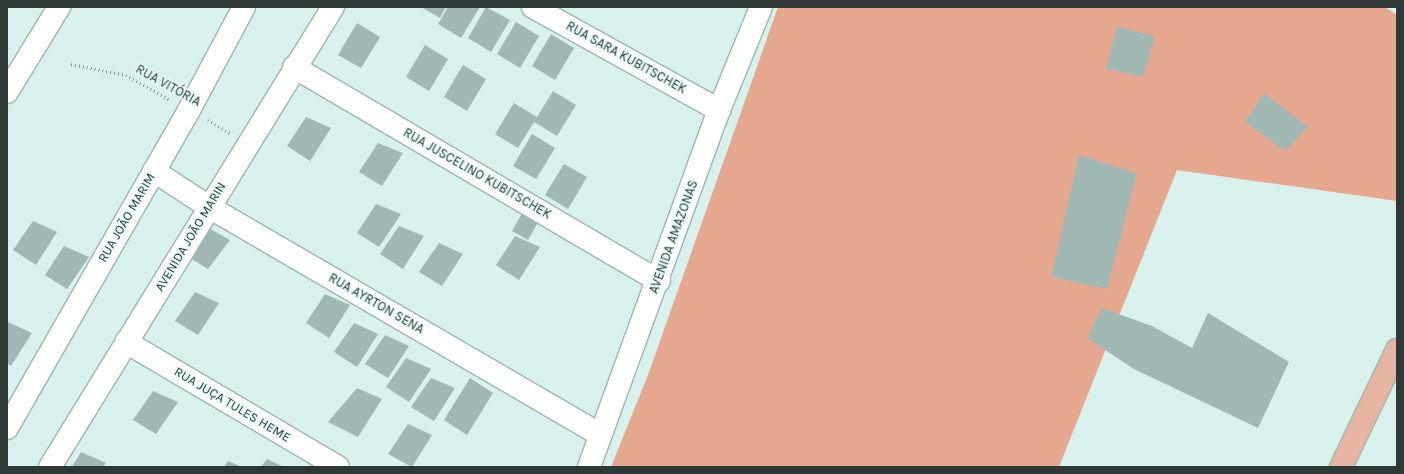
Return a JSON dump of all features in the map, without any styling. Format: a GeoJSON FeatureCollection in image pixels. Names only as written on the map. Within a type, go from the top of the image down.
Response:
{"type":"FeatureCollection","features":[{"type":"Feature","properties":{"kind":"main road"},"geometry":{"type":"LineString","coordinates":[[1341,467],[1397,350]]}},
{"type":"Feature","properties":{"kind":"street"},"geometry":{"type":"LineString","coordinates":[[7,92],[57,7]]}},
{"type":"Feature","properties":{"kind":"street","name":"RUA JOÃO MARIM"},"geometry":{"type":"LineString","coordinates":[[7,428],[189,110],[244,7]]}},
{"type":"Feature","properties":{"kind":"street","name":"AVENIDA JOÃO MARIN"},"geometry":{"type":"LineString","coordinates":[[50,467],[294,67],[333,7]]}},
{"type":"Feature","properties":{"kind":"street","name":"RUA SARA KUBITSCHEK"},"geometry":{"type":"LineString","coordinates":[[533,7],[719,110]]}},
{"type":"Feature","properties":{"kind":"street","name":"AVENIDA AMAZONAS"},"geometry":{"type":"LineString","coordinates":[[589,467],[719,110],[761,7]]}},
{"type":"Feature","properties":{"kind":"street","name":"RUA JUSCELINO KUBITSCHEK"},"geometry":{"type":"LineString","coordinates":[[294,67],[658,281]]}},
{"type":"Feature","properties":{"kind":"street","name":"RUA AYRTON SENA"},"geometry":{"type":"LineString","coordinates":[[154,171],[209,207],[600,435]]}},
{"type":"Feature","properties":{"kind":"street","name":"RUA JUÇA TULES HEME"},"geometry":{"type":"LineString","coordinates":[[126,342],[338,467]]}},
{"type":"Feature","properties":{"kind":"path","name":"RUA VITÓRIA"},"geometry":{"type":"LineString","coordinates":[[71,64],[126,75],[248,142]]}},
{"type":"Feature","properties":{"kind":"shaded area"},"geometry":{"type":"Polygon","coordinates":[[[778,7],[1385,7],[1397,15],[1397,201],[1177,170],[1059,467],[611,467],[648,375],[778,7]]]}},
{"type":"Feature","properties":{"kind":"building"},"geometry":{"type":"Polygon","coordinates":[[[421,7],[446,7],[440,18],[421,7]]]}},
{"type":"Feature","properties":{"kind":"building"},"geometry":{"type":"Polygon","coordinates":[[[448,7],[480,7],[461,38],[438,24],[448,7]]]}},
{"type":"Feature","properties":{"kind":"building"},"geometry":{"type":"Polygon","coordinates":[[[486,7],[510,20],[491,52],[468,38],[486,7]]]}},
{"type":"Feature","properties":{"kind":"building"},"geometry":{"type":"Polygon","coordinates":[[[516,22],[539,36],[520,68],[497,54],[516,22]]]}},
{"type":"Feature","properties":{"kind":"building"},"geometry":{"type":"Polygon","coordinates":[[[357,23],[380,37],[361,68],[338,55],[357,23]]]}},
{"type":"Feature","properties":{"kind":"building"},"geometry":{"type":"Polygon","coordinates":[[[1117,27],[1155,36],[1143,77],[1106,69],[1117,27]]]}},
{"type":"Feature","properties":{"kind":"building"},"geometry":{"type":"Polygon","coordinates":[[[551,34],[574,48],[555,80],[532,66],[551,34]]]}},
{"type":"Feature","properties":{"kind":"building"},"geometry":{"type":"Polygon","coordinates":[[[425,45],[448,59],[429,91],[406,77],[425,45]]]}},
{"type":"Feature","properties":{"kind":"building"},"geometry":{"type":"Polygon","coordinates":[[[463,65],[486,79],[467,111],[444,97],[463,65]]]}},
{"type":"Feature","properties":{"kind":"building"},"geometry":{"type":"Polygon","coordinates":[[[553,91],[576,105],[557,136],[534,122],[553,91]]]}},
{"type":"Feature","properties":{"kind":"building"},"geometry":{"type":"Polygon","coordinates":[[[1264,93],[1308,127],[1285,151],[1245,122],[1264,93]]]}},
{"type":"Feature","properties":{"kind":"building"},"geometry":{"type":"Polygon","coordinates":[[[514,103],[537,117],[518,148],[495,134],[514,103]]]}},
{"type":"Feature","properties":{"kind":"building"},"geometry":{"type":"Polygon","coordinates":[[[306,117],[331,128],[310,161],[287,146],[306,117]]]}},
{"type":"Feature","properties":{"kind":"building"},"geometry":{"type":"Polygon","coordinates":[[[532,134],[555,148],[536,179],[513,166],[532,134]]]}},
{"type":"Feature","properties":{"kind":"building"},"geometry":{"type":"Polygon","coordinates":[[[378,143],[403,153],[382,186],[359,172],[378,143]]]}},
{"type":"Feature","properties":{"kind":"building"},"geometry":{"type":"Polygon","coordinates":[[[1079,155],[1137,173],[1107,289],[1051,277],[1079,155]]]}},
{"type":"Feature","properties":{"kind":"building"},"geometry":{"type":"Polygon","coordinates":[[[564,164],[587,177],[568,209],[545,195],[564,164]]]}},
{"type":"Feature","properties":{"kind":"building"},"geometry":{"type":"Polygon","coordinates":[[[376,204],[401,214],[379,247],[357,233],[376,204]]]}},
{"type":"Feature","properties":{"kind":"building"},"geometry":{"type":"Polygon","coordinates":[[[524,210],[540,219],[528,240],[512,231],[524,210]]]}},
{"type":"Feature","properties":{"kind":"building"},"geometry":{"type":"Polygon","coordinates":[[[33,221],[57,232],[36,265],[13,250],[33,221]]]}},
{"type":"Feature","properties":{"kind":"building"},"geometry":{"type":"Polygon","coordinates":[[[205,226],[230,240],[208,269],[185,255],[205,226]]]}},
{"type":"Feature","properties":{"kind":"building"},"geometry":{"type":"Polygon","coordinates":[[[399,226],[424,236],[403,269],[380,254],[399,226]]]}},
{"type":"Feature","properties":{"kind":"building"},"geometry":{"type":"Polygon","coordinates":[[[515,236],[540,247],[519,280],[496,265],[515,236]]]}},
{"type":"Feature","properties":{"kind":"building"},"geometry":{"type":"Polygon","coordinates":[[[439,243],[463,254],[442,286],[419,272],[439,243]]]}},
{"type":"Feature","properties":{"kind":"building"},"geometry":{"type":"Polygon","coordinates":[[[64,246],[89,257],[67,289],[45,275],[64,246]]]}},
{"type":"Feature","properties":{"kind":"building"},"geometry":{"type":"Polygon","coordinates":[[[195,292],[219,303],[198,335],[175,321],[195,292]]]}},
{"type":"Feature","properties":{"kind":"building"},"geometry":{"type":"Polygon","coordinates":[[[325,294],[350,305],[329,338],[306,323],[325,294]]]}},
{"type":"Feature","properties":{"kind":"building"},"geometry":{"type":"Polygon","coordinates":[[[1102,308],[1152,326],[1192,348],[1208,313],[1289,362],[1258,428],[1134,369],[1087,338],[1102,308]]]}},
{"type":"Feature","properties":{"kind":"building"},"geometry":{"type":"Polygon","coordinates":[[[8,322],[32,333],[11,366],[7,363],[8,322]]]}},
{"type":"Feature","properties":{"kind":"building"},"geometry":{"type":"Polygon","coordinates":[[[354,323],[378,334],[357,367],[334,352],[354,323]]]}},
{"type":"Feature","properties":{"kind":"building"},"geometry":{"type":"Polygon","coordinates":[[[385,335],[409,346],[388,378],[365,364],[385,335]]]}},
{"type":"Feature","properties":{"kind":"building"},"geometry":{"type":"Polygon","coordinates":[[[406,358],[431,369],[409,402],[386,387],[406,358]]]}},
{"type":"Feature","properties":{"kind":"building"},"geometry":{"type":"Polygon","coordinates":[[[431,378],[455,388],[434,421],[411,407],[431,378]]]}},
{"type":"Feature","properties":{"kind":"building"},"geometry":{"type":"Polygon","coordinates":[[[470,378],[493,393],[467,435],[444,420],[470,378]]]}},
{"type":"Feature","properties":{"kind":"building"},"geometry":{"type":"Polygon","coordinates":[[[357,388],[382,399],[358,437],[328,422],[357,388]]]}},
{"type":"Feature","properties":{"kind":"building"},"geometry":{"type":"Polygon","coordinates":[[[153,391],[178,402],[156,434],[133,420],[153,391]]]}},
{"type":"Feature","properties":{"kind":"building"},"geometry":{"type":"Polygon","coordinates":[[[408,424],[432,435],[412,467],[388,454],[408,424]]]}},
{"type":"Feature","properties":{"kind":"building"},"geometry":{"type":"Polygon","coordinates":[[[81,452],[106,463],[103,467],[72,467],[81,452]]]}},
{"type":"Feature","properties":{"kind":"building"},"geometry":{"type":"Polygon","coordinates":[[[267,459],[284,467],[261,467],[267,459]]]}},
{"type":"Feature","properties":{"kind":"building"},"geometry":{"type":"Polygon","coordinates":[[[228,461],[242,467],[224,467],[228,461]]]}}]}
